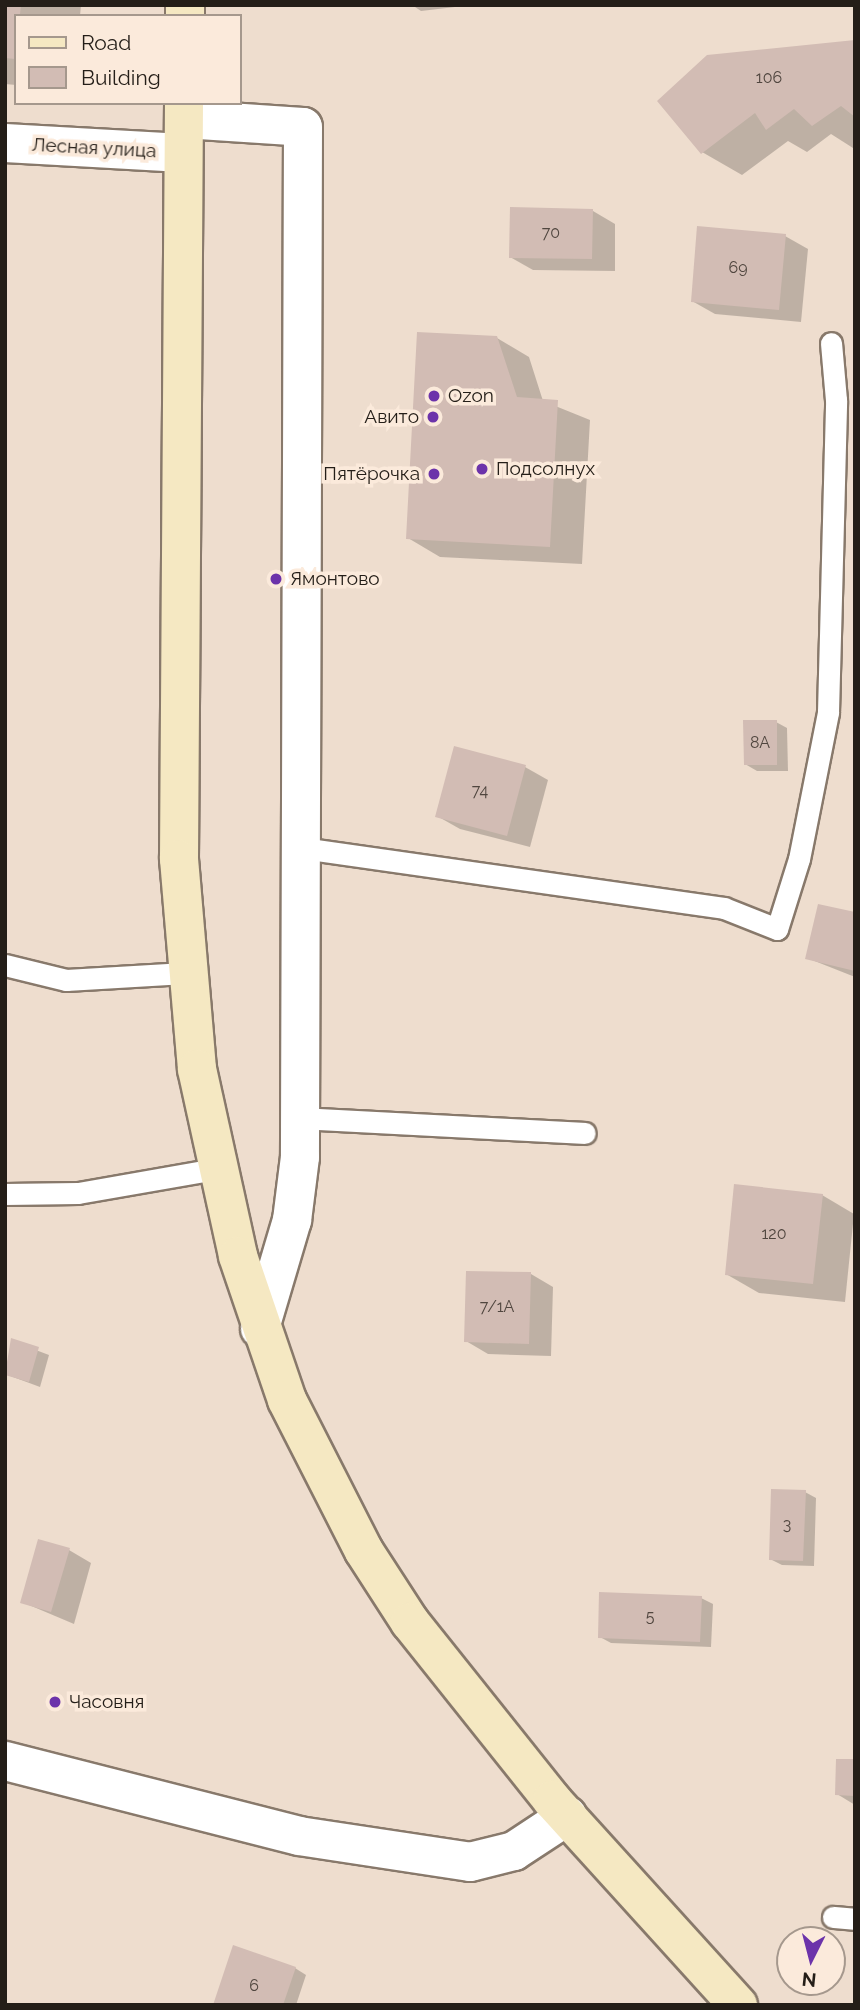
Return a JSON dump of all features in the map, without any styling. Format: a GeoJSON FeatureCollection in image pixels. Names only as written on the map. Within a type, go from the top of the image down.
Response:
{"type":"FeatureCollection","features":[{"type":"Feature","properties":{"kind":"main road"},"geometry":{"type":"LineString","coordinates":[[184,125],[179,859],[186,973],[216,1169],[260,1328],[287,1400],[364,1551],[463,1694],[567,1815],[738,2005]]}},
{"type":"Feature","properties":{"kind":"street","name":"Лесная улица"},"geometry":{"type":"LineString","coordinates":[[5,143],[184,125],[303,127],[303,848]]}},
{"type":"Feature","properties":{"kind":"street"},"geometry":{"type":"LineString","coordinates":[[260,1328],[292,1220],[300,1118],[303,848]]}},
{"type":"Feature","properties":{"kind":"street"},"geometry":{"type":"LineString","coordinates":[[5,1761],[299,1836],[470,1862],[514,1851],[567,1815]]}},
{"type":"Feature","properties":{"kind":"lane"},"geometry":{"type":"LineString","coordinates":[[303,848],[724,908],[777,929],[799,859],[828,712],[836,400],[831,343]]}},
{"type":"Feature","properties":{"kind":"lane"},"geometry":{"type":"LineString","coordinates":[[5,965],[66,981],[186,973]]}},
{"type":"Feature","properties":{"kind":"lane"},"geometry":{"type":"LineString","coordinates":[[300,1118],[585,1133]]}},
{"type":"Feature","properties":{"kind":"lane"},"geometry":{"type":"LineString","coordinates":[[5,1194],[78,1193],[216,1169]]}},
{"type":"Feature","properties":{"kind":"lane"},"geometry":{"type":"LineString","coordinates":[[833,1916],[855,1919]]}},
{"type":"Feature","properties":{"kind":"building"},"geometry":{"type":"Polygon","coordinates":[[[5,5],[21,5],[20,14],[14,14],[14,59],[5,58],[5,5]]]}},
{"type":"Feature","properties":{"kind":"building"},"geometry":{"type":"Polygon","coordinates":[[[855,40],[855,117],[841,106],[812,126],[794,109],[766,130],[755,113],[701,154],[657,101],[707,55],[855,40]]]}},
{"type":"Feature","properties":{"kind":"building"},"geometry":{"type":"Polygon","coordinates":[[[510,207],[593,209],[592,259],[509,258],[510,207]]]}},
{"type":"Feature","properties":{"kind":"building"},"geometry":{"type":"Polygon","coordinates":[[[697,226],[786,234],[779,310],[691,302],[697,226]]]}},
{"type":"Feature","properties":{"kind":"building","name":"Подсолнух"},"geometry":{"type":"Polygon","coordinates":[[[417,332],[497,336],[517,397],[558,400],[550,547],[406,539],[417,332]]]}},
{"type":"Feature","properties":{"kind":"building"},"geometry":{"type":"Polygon","coordinates":[[[743,720],[777,720],[777,765],[744,765],[743,720]]]}},
{"type":"Feature","properties":{"kind":"building"},"geometry":{"type":"Polygon","coordinates":[[[454,746],[526,765],[507,836],[435,817],[454,746]]]}},
{"type":"Feature","properties":{"kind":"building"},"geometry":{"type":"Polygon","coordinates":[[[818,904],[855,912],[855,971],[805,959],[818,904]]]}},
{"type":"Feature","properties":{"kind":"building"},"geometry":{"type":"Polygon","coordinates":[[[734,1184],[823,1194],[813,1284],[725,1275],[734,1184]]]}},
{"type":"Feature","properties":{"kind":"building"},"geometry":{"type":"Polygon","coordinates":[[[466,1271],[531,1272],[529,1344],[464,1342],[466,1271]]]}},
{"type":"Feature","properties":{"kind":"building"},"geometry":{"type":"Polygon","coordinates":[[[11,1338],[39,1347],[29,1382],[5,1375],[11,1338]]]}},
{"type":"Feature","properties":{"kind":"building"},"geometry":{"type":"Polygon","coordinates":[[[771,1489],[806,1490],[803,1561],[769,1560],[771,1489]]]}},
{"type":"Feature","properties":{"kind":"building"},"geometry":{"type":"Polygon","coordinates":[[[38,1539],[70,1548],[51,1612],[20,1603],[38,1539]]]}},
{"type":"Feature","properties":{"kind":"building"},"geometry":{"type":"Polygon","coordinates":[[[599,1592],[702,1596],[700,1642],[598,1638],[599,1592]]]}},
{"type":"Feature","properties":{"kind":"building"},"geometry":{"type":"Polygon","coordinates":[[[836,1759],[855,1759],[855,1796],[835,1795],[836,1759]]]}},
{"type":"Feature","properties":{"kind":"building"},"geometry":{"type":"Polygon","coordinates":[[[233,1945],[296,1967],[283,2005],[213,2005],[233,1945]]]}},
{"type":"Feature","properties":{"kind":"place","name":"Ozon"},"geometry":{"type":"Point","coordinates":[434,396]}},
{"type":"Feature","properties":{"kind":"place","name":"Авито"},"geometry":{"type":"Point","coordinates":[433,417]}},
{"type":"Feature","properties":{"kind":"place","name":"Подсолнух"},"geometry":{"type":"Point","coordinates":[482,469]}},
{"type":"Feature","properties":{"kind":"place","name":"Пятёрочка"},"geometry":{"type":"Point","coordinates":[434,474]}},
{"type":"Feature","properties":{"kind":"place","name":"Ямонтово"},"geometry":{"type":"Point","coordinates":[276,579]}},
{"type":"Feature","properties":{"kind":"place","name":"Часовня"},"geometry":{"type":"Point","coordinates":[55,1702]}}]}
